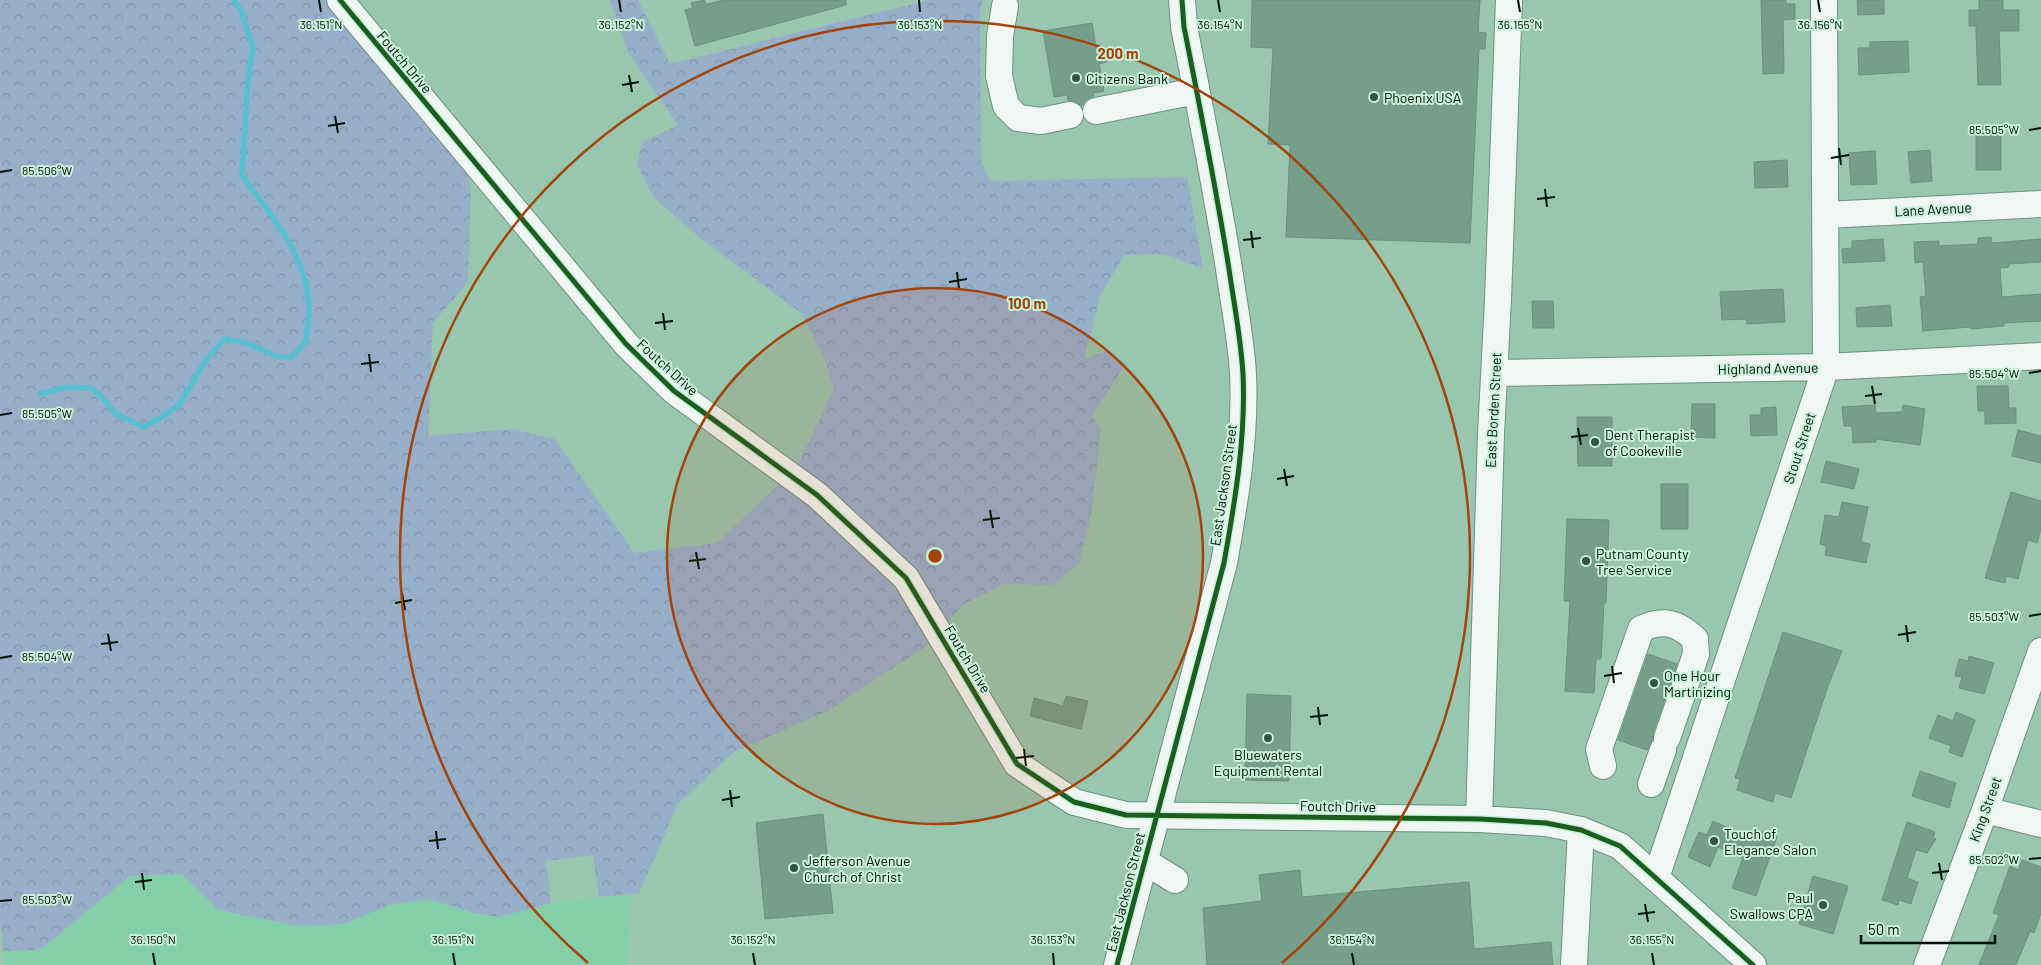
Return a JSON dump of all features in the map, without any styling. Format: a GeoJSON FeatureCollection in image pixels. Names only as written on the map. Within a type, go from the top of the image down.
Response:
{"type":"FeatureCollection","features":[{"type":"Feature","properties":{"kind":"street","name":"Foutch Drive"},"geometry":{"type":"LineString","coordinates":[[340,0],[626,344],[674,391],[817,495],[906,578],[1017,764],[1074,802],[1126,815],[1479,819],[1546,823],[1582,830],[1620,846],[1753,965]]}},
{"type":"Feature","properties":{"kind":"street","name":"East Jackson Street"},"geometry":{"type":"LineString","coordinates":[[1117,965],[1224,563],[1234,508],[1243,421],[1243,373],[1238,326],[1221,219],[1184,26],[1182,0]]}},
{"type":"Feature","properties":{"kind":"street","name":"East Borden Street"},"geometry":{"type":"LineString","coordinates":[[1479,819],[1490,444],[1495,373],[1509,0]]}},
{"type":"Feature","properties":{"kind":"street","name":"Stout Street"},"geometry":{"type":"LineString","coordinates":[[1656,878],[1826,367],[1824,0]]}},
{"type":"Feature","properties":{"kind":"street"},"geometry":{"type":"LineString","coordinates":[[1005,6],[1000,36],[999,76],[1006,106],[1018,118],[1041,120],[1070,115]]}},
{"type":"Feature","properties":{"kind":"street"},"geometry":{"type":"LineString","coordinates":[[1096,111],[1196,91]]}},
{"type":"Feature","properties":{"kind":"street","name":"Lane Avenue"},"geometry":{"type":"LineString","coordinates":[[1826,215],[2041,204]]}},
{"type":"Feature","properties":{"kind":"street","name":"Highland Avenue"},"geometry":{"type":"LineString","coordinates":[[1495,373],[1826,367],[2041,356]]}},
{"type":"Feature","properties":{"kind":"street"},"geometry":{"type":"LineString","coordinates":[[1603,766],[1598,749],[1641,629],[1655,622],[1667,623],[1686,630],[1695,639],[1696,654],[1651,784]]}},
{"type":"Feature","properties":{"kind":"street","name":"King Street"},"geometry":{"type":"LineString","coordinates":[[1927,965],[1985,810],[2041,651]]}},
{"type":"Feature","properties":{"kind":"street"},"geometry":{"type":"LineString","coordinates":[[1985,810],[2041,824]]}},
{"type":"Feature","properties":{"kind":"street"},"geometry":{"type":"LineString","coordinates":[[1574,965],[1582,830]]}},
{"type":"Feature","properties":{"kind":"street"},"geometry":{"type":"LineString","coordinates":[[1144,861],[1175,880]]}},
{"type":"Feature","properties":{"kind":"shaded area"},"geometry":{"type":"Polygon","coordinates":[[[181,874],[216,909],[344,924],[392,904],[429,899],[474,913],[500,917],[551,903],[631,895],[627,965],[5,965],[3,951],[40,950],[130,876],[181,874]]]}},
{"type":"Feature","properties":{"kind":"green space"},"geometry":{"type":"Polygon","coordinates":[[[0,0],[328,0],[466,167],[471,188],[468,282],[433,323],[428,436],[512,429],[555,439],[634,553],[717,543],[797,467],[834,389],[824,357],[802,314],[699,237],[654,198],[637,165],[642,142],[678,125],[628,52],[610,0],[638,0],[670,64],[929,0],[983,0],[980,13],[981,160],[990,181],[1187,177],[1203,268],[1162,254],[1124,255],[1101,294],[1084,359],[1110,350],[1123,368],[1092,416],[1101,429],[1092,509],[1079,564],[1052,585],[1004,584],[964,604],[928,645],[830,710],[734,752],[678,804],[639,893],[599,897],[593,855],[546,861],[551,903],[500,917],[474,913],[429,899],[392,904],[344,924],[297,926],[216,909],[181,874],[130,876],[40,950],[3,951],[0,916],[0,0]]]}},
{"type":"Feature","properties":{"kind":"building"},"geometry":{"type":"Polygon","coordinates":[[[704,0],[707,4],[724,0],[846,0],[846,5],[695,46],[685,10],[693,8],[691,3],[704,0]]]}},
{"type":"Feature","properties":{"kind":"building","name":"Phoenix USA"},"geometry":{"type":"Polygon","coordinates":[[[1252,0],[1480,0],[1478,32],[1486,33],[1485,49],[1479,49],[1470,243],[1286,237],[1290,145],[1268,144],[1273,48],[1251,47],[1252,0]]]}},
{"type":"Feature","properties":{"kind":"building"},"geometry":{"type":"Polygon","coordinates":[[[1761,0],[1786,0],[1786,4],[1795,4],[1795,19],[1783,20],[1784,73],[1763,74],[1761,0]]]}},
{"type":"Feature","properties":{"kind":"building"},"geometry":{"type":"Polygon","coordinates":[[[1857,0],[1884,0],[1884,14],[1858,15],[1857,0]]]}},
{"type":"Feature","properties":{"kind":"building"},"geometry":{"type":"Polygon","coordinates":[[[1979,0],[2003,0],[2003,10],[2019,10],[2019,31],[1999,31],[2001,85],[1978,85],[1976,26],[1969,26],[1969,10],[1979,10],[1979,0]]]}},
{"type":"Feature","properties":{"kind":"building","name":"Citizens Bank"},"geometry":{"type":"Polygon","coordinates":[[[1092,23],[1096,48],[1104,47],[1107,62],[1099,64],[1104,91],[1093,93],[1094,96],[1086,99],[1082,106],[1075,101],[1068,100],[1067,95],[1054,97],[1043,31],[1092,23]]]}},
{"type":"Feature","properties":{"kind":"building"},"geometry":{"type":"Polygon","coordinates":[[[1908,41],[1909,72],[1859,75],[1858,48],[1870,48],[1870,42],[1908,41]]]}},
{"type":"Feature","properties":{"kind":"building"},"geometry":{"type":"Polygon","coordinates":[[[2001,126],[2001,170],[1976,170],[1976,127],[2001,126]]]}},
{"type":"Feature","properties":{"kind":"building"},"geometry":{"type":"Polygon","coordinates":[[[1930,150],[1932,181],[1911,183],[1908,152],[1930,150]]]}},
{"type":"Feature","properties":{"kind":"building"},"geometry":{"type":"Polygon","coordinates":[[[1875,151],[1877,184],[1851,185],[1849,153],[1875,151]]]}},
{"type":"Feature","properties":{"kind":"building"},"geometry":{"type":"Polygon","coordinates":[[[1787,160],[1788,187],[1755,188],[1754,162],[1787,160]]]}},
{"type":"Feature","properties":{"kind":"building"},"geometry":{"type":"Polygon","coordinates":[[[1991,237],[1992,243],[2041,239],[2041,262],[2009,264],[2009,267],[2000,268],[2002,297],[2041,294],[2041,321],[2004,323],[2004,326],[1971,329],[1970,327],[1923,331],[1920,297],[1926,296],[1923,262],[1915,263],[1914,242],[1939,241],[1939,246],[1978,244],[1978,238],[1991,237]]]}},
{"type":"Feature","properties":{"kind":"building"},"geometry":{"type":"Polygon","coordinates":[[[1883,239],[1885,261],[1843,263],[1842,249],[1852,248],[1852,241],[1883,239]]]}},
{"type":"Feature","properties":{"kind":"building"},"geometry":{"type":"Polygon","coordinates":[[[1783,289],[1785,322],[1747,324],[1746,319],[1722,320],[1720,292],[1783,289]]]}},
{"type":"Feature","properties":{"kind":"building"},"geometry":{"type":"Polygon","coordinates":[[[1532,301],[1553,301],[1554,328],[1533,328],[1532,301]]]}},
{"type":"Feature","properties":{"kind":"building"},"geometry":{"type":"Polygon","coordinates":[[[1890,305],[1892,326],[1857,327],[1856,308],[1890,305]]]}},
{"type":"Feature","properties":{"kind":"building"},"geometry":{"type":"Polygon","coordinates":[[[1977,386],[2008,386],[2009,408],[2016,408],[2016,423],[1985,424],[1985,411],[1978,411],[1977,386]]]}},
{"type":"Feature","properties":{"kind":"building"},"geometry":{"type":"Polygon","coordinates":[[[1692,404],[1715,404],[1715,438],[1691,437],[1692,404]]]}},
{"type":"Feature","properties":{"kind":"building"},"geometry":{"type":"Polygon","coordinates":[[[1875,405],[1876,413],[1902,412],[1903,405],[1925,409],[1920,445],[1876,439],[1876,442],[1853,443],[1852,426],[1844,426],[1842,407],[1875,405]]]}},
{"type":"Feature","properties":{"kind":"building"},"geometry":{"type":"Polygon","coordinates":[[[1776,407],[1777,435],[1751,436],[1750,415],[1761,415],[1761,408],[1776,407]]]}},
{"type":"Feature","properties":{"kind":"building","name":"Dent Therapist of Cookeville"},"geometry":{"type":"Polygon","coordinates":[[[1577,417],[1612,417],[1612,466],[1578,466],[1577,417]]]}},
{"type":"Feature","properties":{"kind":"building"},"geometry":{"type":"Polygon","coordinates":[[[2018,430],[2041,436],[2041,463],[2012,456],[2018,430]]]}},
{"type":"Feature","properties":{"kind":"building"},"geometry":{"type":"Polygon","coordinates":[[[1826,461],[1859,469],[1854,489],[1821,482],[1826,461]]]}},
{"type":"Feature","properties":{"kind":"building"},"geometry":{"type":"Polygon","coordinates":[[[1661,484],[1688,484],[1688,529],[1661,529],[1661,484]]]}},
{"type":"Feature","properties":{"kind":"building"},"geometry":{"type":"Polygon","coordinates":[[[2011,492],[2041,501],[2041,529],[2037,543],[2028,540],[2018,579],[2006,576],[2005,583],[1985,578],[2011,492]]]}},
{"type":"Feature","properties":{"kind":"building"},"geometry":{"type":"Polygon","coordinates":[[[1842,502],[1868,507],[1861,542],[1870,544],[1866,563],[1825,555],[1827,546],[1820,544],[1825,515],[1839,517],[1842,502]]]}},
{"type":"Feature","properties":{"kind":"building"},"geometry":{"type":"Polygon","coordinates":[[[1567,519],[1609,520],[1606,603],[1604,603],[1601,659],[1596,659],[1594,693],[1565,691],[1570,601],[1564,601],[1567,519]]]}},
{"type":"Feature","properties":{"kind":"building"},"geometry":{"type":"Polygon","coordinates":[[[1783,632],[1842,651],[1828,686],[1791,798],[1775,793],[1773,802],[1737,790],[1740,779],[1735,778],[1783,632]]]}},
{"type":"Feature","properties":{"kind":"building","name":"One Hour Martinizing"},"geometry":{"type":"Polygon","coordinates":[[[1648,654],[1677,664],[1647,750],[1618,740],[1648,654]]]}},
{"type":"Feature","properties":{"kind":"building"},"geometry":{"type":"Polygon","coordinates":[[[1969,656],[1994,663],[1984,694],[1959,688],[1962,677],[1955,676],[1959,659],[1968,661],[1969,656]]]}},
{"type":"Feature","properties":{"kind":"building","name":"Bluewaters Equipment Rental"},"geometry":{"type":"Polygon","coordinates":[[[1247,694],[1291,696],[1289,781],[1245,780],[1247,694]]]}},
{"type":"Feature","properties":{"kind":"building"},"geometry":{"type":"Polygon","coordinates":[[[1066,696],[1088,701],[1081,729],[1030,716],[1034,698],[1063,706],[1066,696]]]}},
{"type":"Feature","properties":{"kind":"building"},"geometry":{"type":"Polygon","coordinates":[[[1956,712],[1975,720],[1962,757],[1949,752],[1951,746],[1929,738],[1938,715],[1953,721],[1956,712]]]}},
{"type":"Feature","properties":{"kind":"building"},"geometry":{"type":"Polygon","coordinates":[[[1920,771],[1956,783],[1949,808],[1912,796],[1920,771]]]}},
{"type":"Feature","properties":{"kind":"building","name":"Jefferson Avenue Church of Christ"},"geometry":{"type":"Polygon","coordinates":[[[823,814],[833,913],[765,919],[756,823],[823,814]]]}},
{"type":"Feature","properties":{"kind":"building"},"geometry":{"type":"Polygon","coordinates":[[[1713,821],[1751,838],[1754,829],[1777,837],[1756,896],[1732,888],[1743,858],[1718,847],[1710,867],[1688,857],[1699,832],[1707,835],[1713,821]]]}},
{"type":"Feature","properties":{"kind":"building"},"geometry":{"type":"Polygon","coordinates":[[[1907,822],[1935,832],[1933,838],[1936,839],[1927,853],[1916,850],[1907,878],[1918,882],[1911,904],[1899,900],[1898,905],[1882,900],[1907,822]]]}},
{"type":"Feature","properties":{"kind":"building"},"geometry":{"type":"Polygon","coordinates":[[[2022,860],[2041,867],[2041,913],[2034,933],[2030,931],[2016,965],[1979,965],[1999,915],[1993,913],[2010,866],[2018,870],[2022,860]]]}},
{"type":"Feature","properties":{"kind":"building"},"geometry":{"type":"Polygon","coordinates":[[[1300,870],[1302,897],[1469,882],[1474,949],[1551,942],[1553,965],[1207,965],[1203,908],[1262,901],[1259,875],[1300,870]]]}},
{"type":"Feature","properties":{"kind":"building","name":"Paul Swallows CPA"},"geometry":{"type":"Polygon","coordinates":[[[1813,876],[1848,886],[1833,934],[1799,924],[1813,876]]]}},
{"type":"Feature","properties":{"kind":"waterway"},"geometry":{"type":"LineString","coordinates":[[40,394],[67,387],[91,388],[101,396],[116,414],[144,427],[179,405],[205,361],[225,339],[247,343],[279,357],[292,357],[305,343],[309,302],[306,282],[299,263],[279,226],[242,176],[248,80],[253,48],[241,10],[234,0]]}},
{"type":"Feature","properties":{"kind":"cycle path"},"geometry":{"type":"LineString","coordinates":[[340,0],[626,344],[674,391],[817,495],[906,578],[1017,764],[1074,802],[1126,815],[1479,819],[1546,823],[1581,830],[1620,846],[1753,965]]}},
{"type":"Feature","properties":{"kind":"cycle path"},"geometry":{"type":"LineString","coordinates":[[1117,965],[1224,563],[1236,493],[1243,421],[1241,348],[1224,239],[1184,27],[1182,0]]}},
{"type":"Feature","properties":{"kind":"place","name":"Citizens Bank"},"geometry":{"type":"Point","coordinates":[1076,78]}},
{"type":"Feature","properties":{"kind":"place","name":"Phoenix USA"},"geometry":{"type":"Point","coordinates":[1374,97]}},
{"type":"Feature","properties":{"kind":"place","name":"Dent Therapist of Cookeville"},"geometry":{"type":"Point","coordinates":[1595,442]}},
{"type":"Feature","properties":{"kind":"place","name":"Putnam County Tree Service"},"geometry":{"type":"Point","coordinates":[1586,561]}},
{"type":"Feature","properties":{"kind":"place","name":"One Hour Martinizing"},"geometry":{"type":"Point","coordinates":[1654,683]}},
{"type":"Feature","properties":{"kind":"place","name":"Bluewaters Equipment Rental"},"geometry":{"type":"Point","coordinates":[1268,738]}},
{"type":"Feature","properties":{"kind":"place","name":"Touch of Elegance Salon"},"geometry":{"type":"Point","coordinates":[1714,841]}},
{"type":"Feature","properties":{"kind":"place","name":"Jefferson Avenue Church of Christ"},"geometry":{"type":"Point","coordinates":[794,868]}},
{"type":"Feature","properties":{"kind":"place","name":"Paul Swallows CPA"},"geometry":{"type":"Point","coordinates":[1823,905]}}]}
